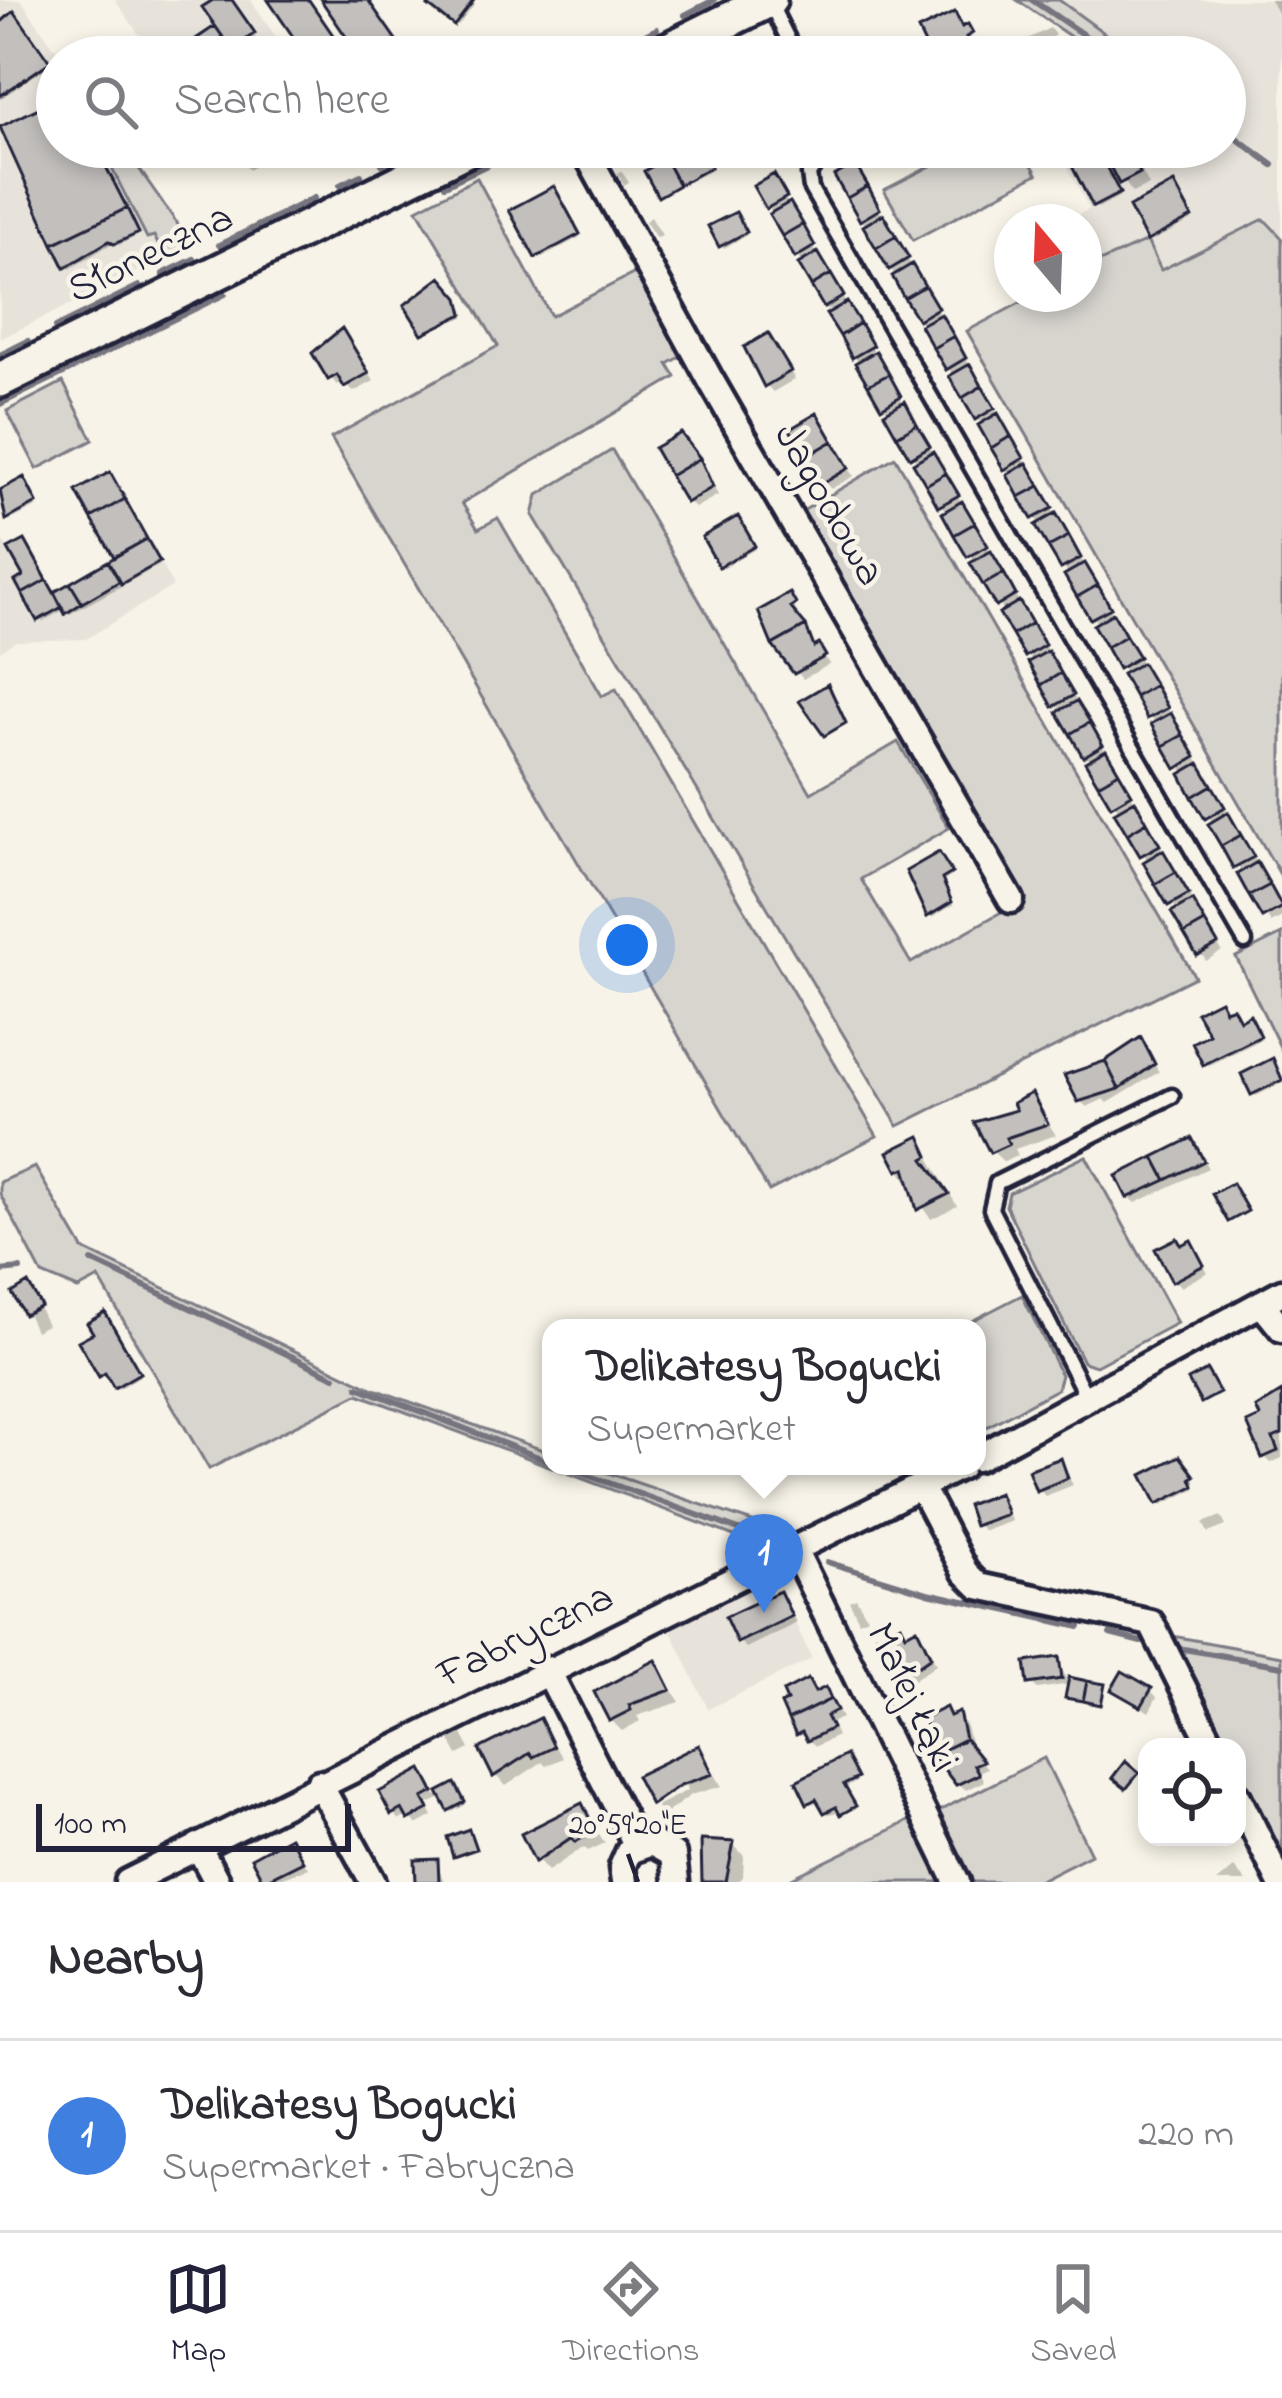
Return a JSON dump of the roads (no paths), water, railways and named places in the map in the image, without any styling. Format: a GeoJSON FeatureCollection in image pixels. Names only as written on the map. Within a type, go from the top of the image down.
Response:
{"type":"FeatureCollection","features":[{"type":"Feature","properties":{"kind":"main road"},"geometry":{"type":"LineString","coordinates":[[696,36],[768,0]]}},
{"type":"Feature","properties":{"kind":"main road","name":"Słoneczna"},"geometry":{"type":"LineString","coordinates":[[0,380],[429,168]]}},
{"type":"Feature","properties":{"kind":"street","name":"Jagodowa"},"geometry":{"type":"LineString","coordinates":[[595,168],[710,379],[1010,900]]}},
{"type":"Feature","properties":{"kind":"street"},"geometry":{"type":"LineString","coordinates":[[986,1453],[1272,1297],[1282,1329]]}},
{"type":"Feature","properties":{"kind":"street","name":"Fabryczna"},"geometry":{"type":"LineString","coordinates":[[128,1882],[944,1475]]}},
{"type":"Feature","properties":{"kind":"street"},"geometry":{"type":"LineString","coordinates":[[921,1487],[965,1572],[979,1586],[1151,1623],[1209,1738]]}},
{"type":"Feature","properties":{"kind":"street","name":"Małej Łąki"},"geometry":{"type":"LineString","coordinates":[[794,1549],[957,1882]]}},
{"type":"Feature","properties":{"kind":"street"},"geometry":{"type":"LineString","coordinates":[[547,1669],[637,1846]]}},
{"type":"Feature","properties":{"kind":"street"},"geometry":{"type":"LineString","coordinates":[[319,1783],[373,1882]]}},
{"type":"Feature","properties":{"kind":"street"},"geometry":{"type":"LineString","coordinates":[[1246,1813],[1280,1882]]}},
{"type":"Feature","properties":{"kind":"street"},"geometry":{"type":"LineString","coordinates":[[624,1882],[624,1858],[637,1846],[652,1843],[667,1849],[676,1862],[676,1882]]}},
{"type":"Feature","properties":{"kind":"street"},"geometry":{"type":"LineString","coordinates":[[198,1846],[217,1882]]}},
{"type":"Feature","properties":{"kind":"lane"},"geometry":{"type":"LineString","coordinates":[[768,0],[786,36]]}},
{"type":"Feature","properties":{"kind":"lane"},"geometry":{"type":"LineString","coordinates":[[814,168],[809,175],[811,189],[1245,942]]}},
{"type":"Feature","properties":{"kind":"lane"},"geometry":{"type":"LineString","coordinates":[[1087,1399],[991,1209],[991,1197],[997,1184],[1172,1096]]}},
{"type":"Feature","properties":{"kind":"waterway"},"geometry":{"type":"LineString","coordinates":[[685,15],[714,0]]}},
{"type":"Feature","properties":{"kind":"waterway"},"geometry":{"type":"LineString","coordinates":[[1032,0],[1085,36]]}},
{"type":"Feature","properties":{"kind":"waterway"},"geometry":{"type":"LineString","coordinates":[[643,36],[657,29]]}},
{"type":"Feature","properties":{"kind":"waterway"},"geometry":{"type":"LineString","coordinates":[[1246,145],[1273,165]]}},
{"type":"Feature","properties":{"kind":"waterway"},"geometry":{"type":"LineString","coordinates":[[445,185],[481,168]]}},
{"type":"Feature","properties":{"kind":"waterway"},"geometry":{"type":"LineString","coordinates":[[340,185],[361,175]]}},
{"type":"Feature","properties":{"kind":"waterway"},"geometry":{"type":"LineString","coordinates":[[219,245],[314,198]]}},
{"type":"Feature","properties":{"kind":"waterway"},"geometry":{"type":"LineString","coordinates":[[163,274],[194,259]]}},
{"type":"Feature","properties":{"kind":"waterway"},"geometry":{"type":"LineString","coordinates":[[55,328],[139,286]]}},
{"type":"Feature","properties":{"kind":"waterway"},"geometry":{"type":"LineString","coordinates":[[0,404],[225,294]]}},
{"type":"Feature","properties":{"kind":"waterway"},"geometry":{"type":"LineString","coordinates":[[0,355],[28,341]]}},
{"type":"Feature","properties":{"kind":"waterway"},"geometry":{"type":"LineString","coordinates":[[92,1261],[335,1377]]}},
{"type":"Feature","properties":{"kind":"waterway"},"geometry":{"type":"LineString","coordinates":[[0,1271],[20,1269]]}},
{"type":"Feature","properties":{"kind":"waterway"},"geometry":{"type":"LineString","coordinates":[[358,1387],[542,1459]]}},
{"type":"Feature","properties":{"kind":"waterway"},"geometry":{"type":"LineString","coordinates":[[587,1475],[750,1534]]}},
{"type":"Feature","properties":{"kind":"waterway"},"geometry":{"type":"LineString","coordinates":[[827,1562],[928,1593],[1080,1627]]}},
{"type":"Feature","properties":{"kind":"waterway"},"geometry":{"type":"LineString","coordinates":[[1110,1634],[1141,1642]]}},
{"type":"Feature","properties":{"kind":"waterway"},"geometry":{"type":"LineString","coordinates":[[1178,1648],[1282,1666]]}},
{"type":"Feature","properties":{"kind":"place","name":"Delikatesy Bogucki"},"geometry":{"type":"Point","coordinates":[764,1613]}}]}
